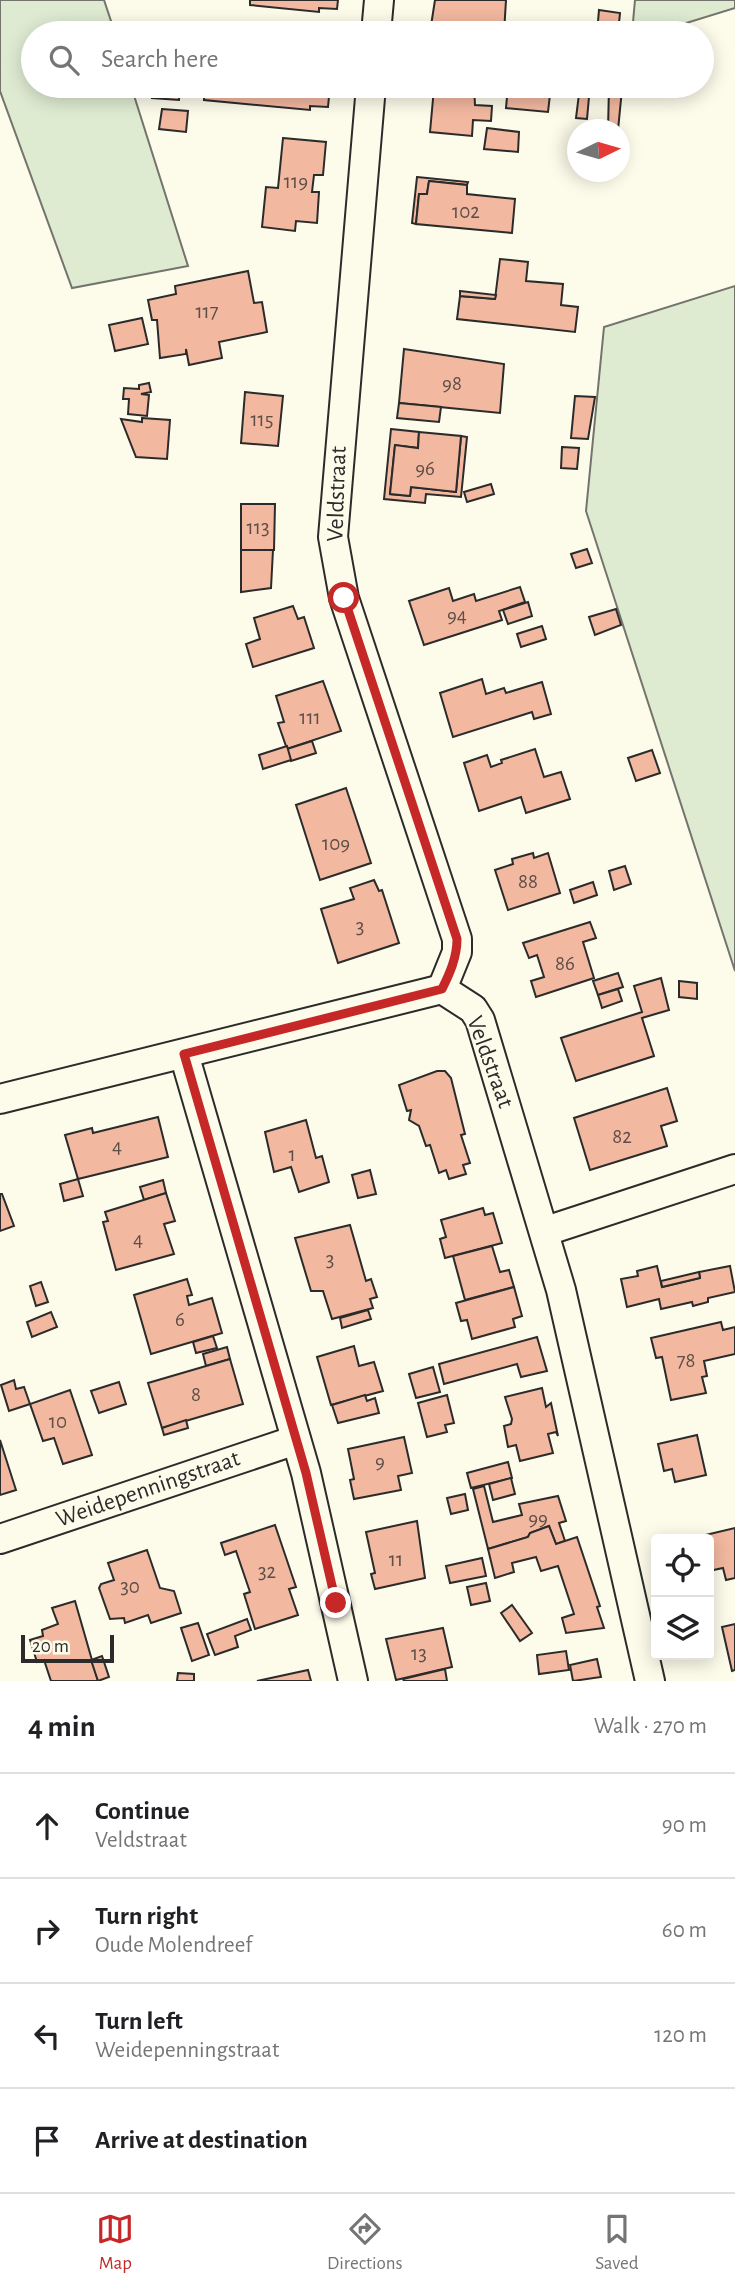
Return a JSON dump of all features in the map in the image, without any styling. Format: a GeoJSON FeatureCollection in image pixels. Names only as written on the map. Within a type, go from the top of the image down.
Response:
{"type":"FeatureCollection","features":[{"type":"Feature","properties":{"kind":"street"},"geometry":{"type":"LineString","coordinates":[[377,21],[379,0]]}},
{"type":"Feature","properties":{"kind":"street","name":"Veldstraat"},"geometry":{"type":"LineString","coordinates":[[370,98],[333,537],[344,598],[457,939],[457,952],[442,989],[473,1009],[480,1020],[546,1231],[650,1681]]}},
{"type":"Feature","properties":{"kind":"street"},"geometry":{"type":"LineString","coordinates":[[0,1099],[442,989]]}},
{"type":"Feature","properties":{"kind":"street"},"geometry":{"type":"LineString","coordinates":[[184,1054],[296,1440],[353,1681]]}},
{"type":"Feature","properties":{"kind":"street"},"geometry":{"type":"LineString","coordinates":[[546,1231],[735,1169]]}},
{"type":"Feature","properties":{"kind":"street","name":"Weidepenningstraat"},"geometry":{"type":"LineString","coordinates":[[0,1539],[296,1440]]}},
{"type":"Feature","properties":{"kind":"green space"},"geometry":{"type":"Polygon","coordinates":[[[0,0],[104,0],[111,21],[21,21],[21,98],[135,98],[188,266],[72,288],[0,91],[0,0]]]}},
{"type":"Feature","properties":{"kind":"green space"},"geometry":{"type":"Polygon","coordinates":[[[635,0],[735,0],[735,8],[693,21],[633,21],[635,0]]]}},
{"type":"Feature","properties":{"kind":"green space"},"geometry":{"type":"Polygon","coordinates":[[[735,286],[735,971],[586,511],[604,327],[735,286]]]}},
{"type":"Feature","properties":{"kind":"building"},"geometry":{"type":"Polygon","coordinates":[[[250,0],[338,0],[337,9],[319,8],[319,12],[250,5],[250,0]]]}},
{"type":"Feature","properties":{"kind":"building"},"geometry":{"type":"Polygon","coordinates":[[[435,0],[506,0],[505,21],[432,21],[435,0]]]}},
{"type":"Feature","properties":{"kind":"building"},"geometry":{"type":"Polygon","coordinates":[[[599,10],[620,13],[619,21],[598,21],[599,10]]]}},
{"type":"Feature","properties":{"kind":"building"},"geometry":{"type":"Polygon","coordinates":[[[329,98],[328,107],[310,106],[310,110],[204,100],[329,98]]]}},
{"type":"Feature","properties":{"kind":"building"},"geometry":{"type":"Polygon","coordinates":[[[433,98],[475,98],[475,105],[492,106],[491,121],[473,120],[472,136],[430,132],[433,98]]]}},
{"type":"Feature","properties":{"kind":"building"},"geometry":{"type":"Polygon","coordinates":[[[507,98],[550,98],[548,112],[506,108],[507,98]]]}},
{"type":"Feature","properties":{"kind":"building"},"geometry":{"type":"Polygon","coordinates":[[[578,98],[589,98],[587,119],[576,118],[578,98]]]}},
{"type":"Feature","properties":{"kind":"building"},"geometry":{"type":"Polygon","coordinates":[[[609,98],[621,98],[619,119],[608,119],[609,98]]]}},
{"type":"Feature","properties":{"kind":"building"},"geometry":{"type":"Polygon","coordinates":[[[162,109],[188,111],[186,132],[159,129],[162,109]]]}},
{"type":"Feature","properties":{"kind":"building"},"geometry":{"type":"Polygon","coordinates":[[[487,128],[519,132],[518,152],[484,149],[487,128]]]}},
{"type":"Feature","properties":{"kind":"building"},"geometry":{"type":"Polygon","coordinates":[[[283,138],[326,142],[323,175],[314,175],[312,192],[319,192],[317,223],[296,221],[295,231],[262,227],[266,187],[278,188],[283,138]]]}},
{"type":"Feature","properties":{"kind":"building"},"geometry":{"type":"Polygon","coordinates":[[[417,177],[468,182],[467,185],[429,181],[427,194],[419,194],[416,224],[412,223],[417,177]]]}},
{"type":"Feature","properties":{"kind":"building"},"geometry":{"type":"Polygon","coordinates":[[[429,181],[467,185],[467,194],[515,199],[512,233],[416,224],[419,194],[427,194],[429,181]]]}},
{"type":"Feature","properties":{"kind":"building"},"geometry":{"type":"Polygon","coordinates":[[[500,259],[528,262],[526,281],[563,284],[561,305],[578,307],[575,332],[457,319],[460,296],[495,299],[500,259]]]}},
{"type":"Feature","properties":{"kind":"building"},"geometry":{"type":"Polygon","coordinates":[[[248,271],[254,303],[262,302],[267,332],[219,342],[222,358],[189,365],[186,349],[186,354],[160,358],[157,320],[152,320],[148,300],[176,294],[175,286],[248,271]]]}},
{"type":"Feature","properties":{"kind":"building"},"geometry":{"type":"Polygon","coordinates":[[[460,291],[496,295],[495,299],[460,296],[460,291]]]}},
{"type":"Feature","properties":{"kind":"building"},"geometry":{"type":"Polygon","coordinates":[[[142,318],[148,344],[115,351],[109,325],[142,318]]]}},
{"type":"Feature","properties":{"kind":"building"},"geometry":{"type":"Polygon","coordinates":[[[404,349],[504,364],[500,413],[399,403],[404,349]]]}},
{"type":"Feature","properties":{"kind":"building"},"geometry":{"type":"Polygon","coordinates":[[[149,383],[151,392],[141,394],[149,395],[147,416],[128,414],[129,399],[123,399],[124,388],[139,389],[139,385],[149,383]]]}},
{"type":"Feature","properties":{"kind":"building"},"geometry":{"type":"Polygon","coordinates":[[[245,392],[283,396],[278,446],[241,443],[245,392]]]}},
{"type":"Feature","properties":{"kind":"building"},"geometry":{"type":"Polygon","coordinates":[[[575,396],[595,397],[588,439],[571,438],[575,396]]]}},
{"type":"Feature","properties":{"kind":"building"},"geometry":{"type":"Polygon","coordinates":[[[399,403],[441,407],[439,422],[397,418],[399,403]]]}},
{"type":"Feature","properties":{"kind":"building"},"geometry":{"type":"Polygon","coordinates":[[[142,418],[170,420],[167,459],[136,457],[121,419],[142,422],[142,418]]]}},
{"type":"Feature","properties":{"kind":"building"},"geometry":{"type":"Polygon","coordinates":[[[391,429],[419,432],[418,448],[395,445],[390,494],[410,496],[411,487],[456,492],[461,436],[467,437],[461,497],[426,494],[425,503],[384,499],[391,429]]]}},
{"type":"Feature","properties":{"kind":"building"},"geometry":{"type":"Polygon","coordinates":[[[419,432],[461,436],[456,492],[411,487],[410,496],[390,494],[395,445],[418,448],[419,432]]]}},
{"type":"Feature","properties":{"kind":"building"},"geometry":{"type":"Polygon","coordinates":[[[562,447],[579,448],[577,469],[561,468],[562,447]]]}},
{"type":"Feature","properties":{"kind":"building"},"geometry":{"type":"Polygon","coordinates":[[[491,484],[494,494],[467,502],[464,492],[491,484]]]}},
{"type":"Feature","properties":{"kind":"building"},"geometry":{"type":"Polygon","coordinates":[[[241,504],[275,504],[274,550],[241,550],[241,504]]]}},
{"type":"Feature","properties":{"kind":"building"},"geometry":{"type":"Polygon","coordinates":[[[587,549],[592,563],[576,568],[571,554],[587,549]]]}},
{"type":"Feature","properties":{"kind":"building"},"geometry":{"type":"Polygon","coordinates":[[[241,550],[273,550],[271,588],[241,592],[241,550]]]}},
{"type":"Feature","properties":{"kind":"building"},"geometry":{"type":"Polygon","coordinates":[[[520,587],[525,602],[499,611],[502,620],[424,645],[409,601],[449,588],[453,601],[474,594],[476,601],[520,587]]]}},
{"type":"Feature","properties":{"kind":"building"},"geometry":{"type":"Polygon","coordinates":[[[528,602],[532,616],[508,624],[503,610],[528,602]]]}},
{"type":"Feature","properties":{"kind":"building"},"geometry":{"type":"Polygon","coordinates":[[[293,606],[298,619],[304,617],[314,648],[253,667],[246,644],[260,639],[254,618],[293,606]]]}},
{"type":"Feature","properties":{"kind":"building"},"geometry":{"type":"Polygon","coordinates":[[[616,609],[621,625],[595,635],[589,617],[616,609]]]}},
{"type":"Feature","properties":{"kind":"building"},"geometry":{"type":"Polygon","coordinates":[[[542,626],[546,639],[521,647],[517,634],[542,626]]]}},
{"type":"Feature","properties":{"kind":"building"},"geometry":{"type":"Polygon","coordinates":[[[482,679],[486,694],[504,688],[506,693],[542,682],[551,714],[534,719],[532,712],[453,737],[440,693],[482,679]]]}},
{"type":"Feature","properties":{"kind":"building"},"geometry":{"type":"Polygon","coordinates":[[[323,681],[341,731],[287,749],[278,723],[284,722],[276,696],[323,681]]]}},
{"type":"Feature","properties":{"kind":"building"},"geometry":{"type":"Polygon","coordinates":[[[312,741],[316,753],[291,761],[287,749],[312,741]]]}},
{"type":"Feature","properties":{"kind":"building"},"geometry":{"type":"Polygon","coordinates":[[[287,746],[291,760],[263,769],[259,755],[287,746]]]}},
{"type":"Feature","properties":{"kind":"building"},"geometry":{"type":"Polygon","coordinates":[[[535,749],[544,777],[561,772],[570,799],[526,813],[521,797],[479,811],[464,763],[487,755],[491,767],[502,763],[501,760],[535,749]]]}},
{"type":"Feature","properties":{"kind":"building"},"geometry":{"type":"Polygon","coordinates":[[[652,750],[660,773],[636,781],[628,758],[652,750]]]}},
{"type":"Feature","properties":{"kind":"building"},"geometry":{"type":"Polygon","coordinates":[[[346,788],[371,863],[320,880],[296,805],[346,788]]]}},
{"type":"Feature","properties":{"kind":"building"},"geometry":{"type":"Polygon","coordinates":[[[533,853],[534,858],[548,853],[560,893],[508,910],[495,870],[513,864],[512,859],[533,853]]]}},
{"type":"Feature","properties":{"kind":"building"},"geometry":{"type":"Polygon","coordinates":[[[625,866],[631,884],[614,890],[609,871],[625,866]]]}},
{"type":"Feature","properties":{"kind":"building"},"geometry":{"type":"Polygon","coordinates":[[[374,880],[379,891],[382,890],[399,943],[338,963],[321,909],[354,899],[350,888],[374,880]]]}},
{"type":"Feature","properties":{"kind":"building"},"geometry":{"type":"Polygon","coordinates":[[[593,882],[597,895],[574,903],[570,890],[593,882]]]}},
{"type":"Feature","properties":{"kind":"building"},"geometry":{"type":"Polygon","coordinates":[[[590,922],[596,938],[583,942],[594,978],[536,997],[531,981],[544,977],[537,955],[529,958],[523,943],[590,922]]]}},
{"type":"Feature","properties":{"kind":"building"},"geometry":{"type":"Polygon","coordinates":[[[618,973],[623,987],[598,995],[593,981],[618,973]]]}},
{"type":"Feature","properties":{"kind":"building"},"geometry":{"type":"Polygon","coordinates":[[[661,978],[669,1010],[642,1018],[654,1056],[576,1081],[561,1038],[642,1012],[634,986],[661,978]]]}},
{"type":"Feature","properties":{"kind":"building"},"geometry":{"type":"Polygon","coordinates":[[[679,981],[697,983],[697,999],[679,997],[679,981]]]}},
{"type":"Feature","properties":{"kind":"building"},"geometry":{"type":"Polygon","coordinates":[[[618,989],[622,1001],[602,1008],[598,995],[618,989]]]}},
{"type":"Feature","properties":{"kind":"building"},"geometry":{"type":"Polygon","coordinates":[[[437,1071],[445,1071],[451,1078],[465,1134],[461,1135],[470,1163],[463,1165],[466,1174],[449,1179],[446,1170],[439,1173],[430,1145],[426,1146],[419,1126],[409,1120],[411,1110],[407,1111],[399,1085],[437,1071]]]}},
{"type":"Feature","properties":{"kind":"building"},"geometry":{"type":"Polygon","coordinates":[[[667,1088],[677,1121],[661,1126],[667,1146],[590,1170],[574,1118],[667,1088]]]}},
{"type":"Feature","properties":{"kind":"building"},"geometry":{"type":"Polygon","coordinates":[[[158,1117],[168,1157],[78,1179],[65,1135],[92,1128],[93,1133],[158,1117]]]}},
{"type":"Feature","properties":{"kind":"building"},"geometry":{"type":"Polygon","coordinates":[[[306,1120],[316,1158],[322,1156],[329,1182],[299,1192],[291,1167],[274,1172],[265,1132],[306,1120]]]}},
{"type":"Feature","properties":{"kind":"building"},"geometry":{"type":"Polygon","coordinates":[[[370,1170],[376,1194],[358,1198],[352,1175],[370,1170]]]}},
{"type":"Feature","properties":{"kind":"building"},"geometry":{"type":"Polygon","coordinates":[[[78,1179],[83,1196],[64,1201],[60,1184],[78,1179]]]}},
{"type":"Feature","properties":{"kind":"building"},"geometry":{"type":"Polygon","coordinates":[[[163,1180],[166,1193],[144,1200],[140,1187],[163,1180]]]}},
{"type":"Feature","properties":{"kind":"building"},"geometry":{"type":"Polygon","coordinates":[[[166,1193],[175,1221],[164,1224],[174,1254],[116,1270],[103,1222],[108,1221],[105,1212],[166,1193]]]}},
{"type":"Feature","properties":{"kind":"building"},"geometry":{"type":"Polygon","coordinates":[[[0,1194],[14,1226],[0,1231],[0,1194]]]}},
{"type":"Feature","properties":{"kind":"building"},"geometry":{"type":"Polygon","coordinates":[[[483,1208],[485,1215],[493,1213],[502,1243],[445,1258],[440,1239],[446,1237],[441,1220],[483,1208]]]}},
{"type":"Feature","properties":{"kind":"building"},"geometry":{"type":"Polygon","coordinates":[[[350,1225],[366,1281],[371,1279],[377,1297],[370,1299],[373,1308],[332,1319],[323,1291],[311,1291],[295,1238],[350,1225]]]}},
{"type":"Feature","properties":{"kind":"building"},"geometry":{"type":"Polygon","coordinates":[[[492,1246],[500,1272],[509,1270],[514,1287],[465,1300],[453,1256],[492,1246]]]}},
{"type":"Feature","properties":{"kind":"building"},"geometry":{"type":"Polygon","coordinates":[[[657,1266],[662,1287],[700,1278],[699,1272],[730,1266],[735,1292],[708,1298],[708,1302],[693,1306],[692,1302],[661,1309],[659,1299],[627,1307],[621,1279],[638,1276],[637,1271],[657,1266]]]}},
{"type":"Feature","properties":{"kind":"building"},"geometry":{"type":"Polygon","coordinates":[[[699,1272],[700,1278],[662,1287],[661,1281],[699,1272]]]}},
{"type":"Feature","properties":{"kind":"building"},"geometry":{"type":"Polygon","coordinates":[[[187,1279],[192,1295],[187,1296],[189,1305],[212,1298],[222,1333],[151,1354],[134,1295],[187,1279]]]}},
{"type":"Feature","properties":{"kind":"building"},"geometry":{"type":"Polygon","coordinates":[[[41,1282],[48,1302],[36,1306],[30,1286],[41,1282]]]}},
{"type":"Feature","properties":{"kind":"building"},"geometry":{"type":"Polygon","coordinates":[[[514,1287],[522,1316],[513,1319],[515,1327],[472,1339],[467,1320],[461,1321],[456,1303],[514,1287]]]}},
{"type":"Feature","properties":{"kind":"building"},"geometry":{"type":"Polygon","coordinates":[[[368,1310],[371,1319],[342,1328],[340,1318],[368,1310]]]}},
{"type":"Feature","properties":{"kind":"building"},"geometry":{"type":"Polygon","coordinates":[[[51,1312],[57,1327],[32,1337],[27,1322],[51,1312]]]}},
{"type":"Feature","properties":{"kind":"building"},"geometry":{"type":"Polygon","coordinates":[[[721,1322],[723,1330],[735,1327],[735,1354],[704,1361],[707,1376],[702,1377],[706,1393],[671,1400],[662,1357],[656,1358],[651,1338],[721,1322]]]}},
{"type":"Feature","properties":{"kind":"building"},"geometry":{"type":"Polygon","coordinates":[[[213,1336],[217,1348],[196,1353],[193,1342],[213,1336]]]}},
{"type":"Feature","properties":{"kind":"building"},"geometry":{"type":"Polygon","coordinates":[[[537,1337],[547,1371],[521,1377],[517,1364],[444,1384],[439,1364],[537,1337]]]}},
{"type":"Feature","properties":{"kind":"building"},"geometry":{"type":"Polygon","coordinates":[[[354,1346],[359,1366],[374,1362],[383,1391],[331,1405],[317,1357],[354,1346]]]}},
{"type":"Feature","properties":{"kind":"building"},"geometry":{"type":"Polygon","coordinates":[[[227,1347],[230,1359],[206,1366],[203,1354],[227,1347]]]}},
{"type":"Feature","properties":{"kind":"building"},"geometry":{"type":"Polygon","coordinates":[[[230,1359],[243,1404],[162,1428],[148,1383],[230,1359]]]}},
{"type":"Feature","properties":{"kind":"building"},"geometry":{"type":"Polygon","coordinates":[[[433,1367],[440,1392],[416,1398],[409,1374],[433,1367]]]}},
{"type":"Feature","properties":{"kind":"building"},"geometry":{"type":"Polygon","coordinates":[[[14,1380],[16,1389],[24,1387],[30,1404],[9,1411],[1,1385],[14,1380]]]}},
{"type":"Feature","properties":{"kind":"building"},"geometry":{"type":"Polygon","coordinates":[[[119,1382],[126,1404],[99,1413],[91,1391],[119,1382]]]}},
{"type":"Feature","properties":{"kind":"building"},"geometry":{"type":"Polygon","coordinates":[[[542,1388],[546,1407],[551,1403],[558,1436],[556,1432],[548,1434],[553,1453],[520,1461],[516,1445],[508,1447],[504,1426],[511,1424],[512,1419],[505,1397],[542,1388]]]}},
{"type":"Feature","properties":{"kind":"building"},"geometry":{"type":"Polygon","coordinates":[[[70,1390],[92,1455],[63,1464],[54,1438],[43,1441],[30,1404],[70,1390]]]}},
{"type":"Feature","properties":{"kind":"building"},"geometry":{"type":"Polygon","coordinates":[[[365,1395],[367,1401],[375,1398],[379,1413],[338,1423],[332,1405],[365,1395]]]}},
{"type":"Feature","properties":{"kind":"building"},"geometry":{"type":"Polygon","coordinates":[[[447,1395],[454,1423],[445,1425],[447,1432],[427,1437],[418,1403],[447,1395]]]}},
{"type":"Feature","properties":{"kind":"building"},"geometry":{"type":"Polygon","coordinates":[[[186,1420],[188,1428],[164,1435],[162,1428],[186,1420]]]}},
{"type":"Feature","properties":{"kind":"building"},"geometry":{"type":"Polygon","coordinates":[[[697,1435],[706,1475],[675,1482],[672,1469],[664,1471],[658,1444],[697,1435]]]}},
{"type":"Feature","properties":{"kind":"building"},"geometry":{"type":"Polygon","coordinates":[[[404,1437],[412,1473],[398,1476],[401,1490],[354,1499],[350,1480],[354,1479],[348,1449],[404,1437]]]}},
{"type":"Feature","properties":{"kind":"building"},"geometry":{"type":"Polygon","coordinates":[[[0,1440],[16,1490],[0,1495],[0,1440]]]}},
{"type":"Feature","properties":{"kind":"building"},"geometry":{"type":"Polygon","coordinates":[[[508,1462],[512,1478],[471,1488],[467,1473],[508,1462]]]}},
{"type":"Feature","properties":{"kind":"building"},"geometry":{"type":"Polygon","coordinates":[[[511,1478],[515,1494],[493,1500],[489,1484],[511,1478]]]}},
{"type":"Feature","properties":{"kind":"building"},"geometry":{"type":"Polygon","coordinates":[[[484,1486],[493,1522],[522,1515],[519,1504],[558,1496],[566,1521],[559,1523],[565,1541],[556,1544],[549,1526],[530,1533],[528,1537],[488,1549],[473,1489],[484,1486]]]}},
{"type":"Feature","properties":{"kind":"building"},"geometry":{"type":"Polygon","coordinates":[[[465,1494],[468,1510],[451,1514],[447,1498],[465,1494]]]}},
{"type":"Feature","properties":{"kind":"building"},"geometry":{"type":"Polygon","coordinates":[[[417,1521],[425,1578],[375,1589],[371,1574],[375,1573],[366,1532],[417,1521]]]}},
{"type":"Feature","properties":{"kind":"building"},"geometry":{"type":"Polygon","coordinates":[[[275,1525],[296,1587],[289,1589],[298,1615],[255,1629],[244,1594],[250,1592],[236,1551],[225,1555],[221,1543],[275,1525]]]}},
{"type":"Feature","properties":{"kind":"building"},"geometry":{"type":"Polygon","coordinates":[[[549,1526],[556,1544],[577,1537],[600,1606],[597,1607],[604,1628],[566,1633],[562,1618],[574,1614],[558,1566],[541,1571],[536,1557],[512,1563],[514,1572],[495,1578],[488,1549],[528,1537],[530,1533],[549,1526]]]}},
{"type":"Feature","properties":{"kind":"building"},"geometry":{"type":"Polygon","coordinates":[[[735,1528],[735,1578],[726,1580],[723,1568],[714,1570],[714,1534],[710,1534],[735,1528]]]}},
{"type":"Feature","properties":{"kind":"building"},"geometry":{"type":"Polygon","coordinates":[[[147,1550],[160,1588],[174,1591],[181,1613],[151,1623],[148,1615],[125,1623],[124,1618],[110,1619],[99,1588],[101,1584],[114,1580],[108,1563],[147,1550]]]}},
{"type":"Feature","properties":{"kind":"building"},"geometry":{"type":"Polygon","coordinates":[[[482,1558],[486,1576],[450,1583],[446,1566],[482,1558]]]}},
{"type":"Feature","properties":{"kind":"building"},"geometry":{"type":"Polygon","coordinates":[[[486,1583],[490,1601],[471,1605],[467,1587],[486,1583]]]}},
{"type":"Feature","properties":{"kind":"building"},"geometry":{"type":"Polygon","coordinates":[[[75,1601],[98,1681],[51,1681],[44,1660],[37,1662],[30,1640],[43,1636],[42,1630],[58,1624],[52,1608],[75,1601]]]}},
{"type":"Feature","properties":{"kind":"building"},"geometry":{"type":"Polygon","coordinates":[[[512,1605],[532,1633],[520,1641],[501,1613],[512,1605]]]}},
{"type":"Feature","properties":{"kind":"building"},"geometry":{"type":"Polygon","coordinates":[[[247,1619],[251,1630],[235,1636],[238,1647],[215,1655],[207,1634],[247,1619]]]}},
{"type":"Feature","properties":{"kind":"building"},"geometry":{"type":"Polygon","coordinates":[[[198,1623],[209,1655],[192,1661],[181,1628],[198,1623]]]}},
{"type":"Feature","properties":{"kind":"building"},"geometry":{"type":"Polygon","coordinates":[[[735,1624],[735,1670],[732,1671],[722,1627],[735,1624]]]}},
{"type":"Feature","properties":{"kind":"building"},"geometry":{"type":"Polygon","coordinates":[[[443,1628],[452,1667],[396,1680],[386,1639],[443,1628]]]}},
{"type":"Feature","properties":{"kind":"building"},"geometry":{"type":"Polygon","coordinates":[[[566,1651],[569,1670],[539,1674],[537,1655],[566,1651]]]}},
{"type":"Feature","properties":{"kind":"building"},"geometry":{"type":"Polygon","coordinates":[[[102,1656],[109,1677],[98,1681],[91,1660],[102,1656]]]}},
{"type":"Feature","properties":{"kind":"building"},"geometry":{"type":"Polygon","coordinates":[[[597,1659],[601,1677],[573,1681],[570,1665],[597,1659]]]}},
{"type":"Feature","properties":{"kind":"building"},"geometry":{"type":"Polygon","coordinates":[[[445,1669],[447,1681],[403,1679],[445,1669]]]}},
{"type":"Feature","properties":{"kind":"building"},"geometry":{"type":"Polygon","coordinates":[[[308,1670],[311,1681],[257,1681],[308,1670]]]}},
{"type":"Feature","properties":{"kind":"building"},"geometry":{"type":"Polygon","coordinates":[[[178,1673],[194,1674],[194,1681],[177,1681],[178,1673]]]}},
{"type":"Feature","properties":{"kind":"route"},"geometry":{"type":"LineString","coordinates":[[336,1603],[306,1473],[184,1054],[442,989],[449,975],[457,952],[457,939],[344,598]]}}]}
